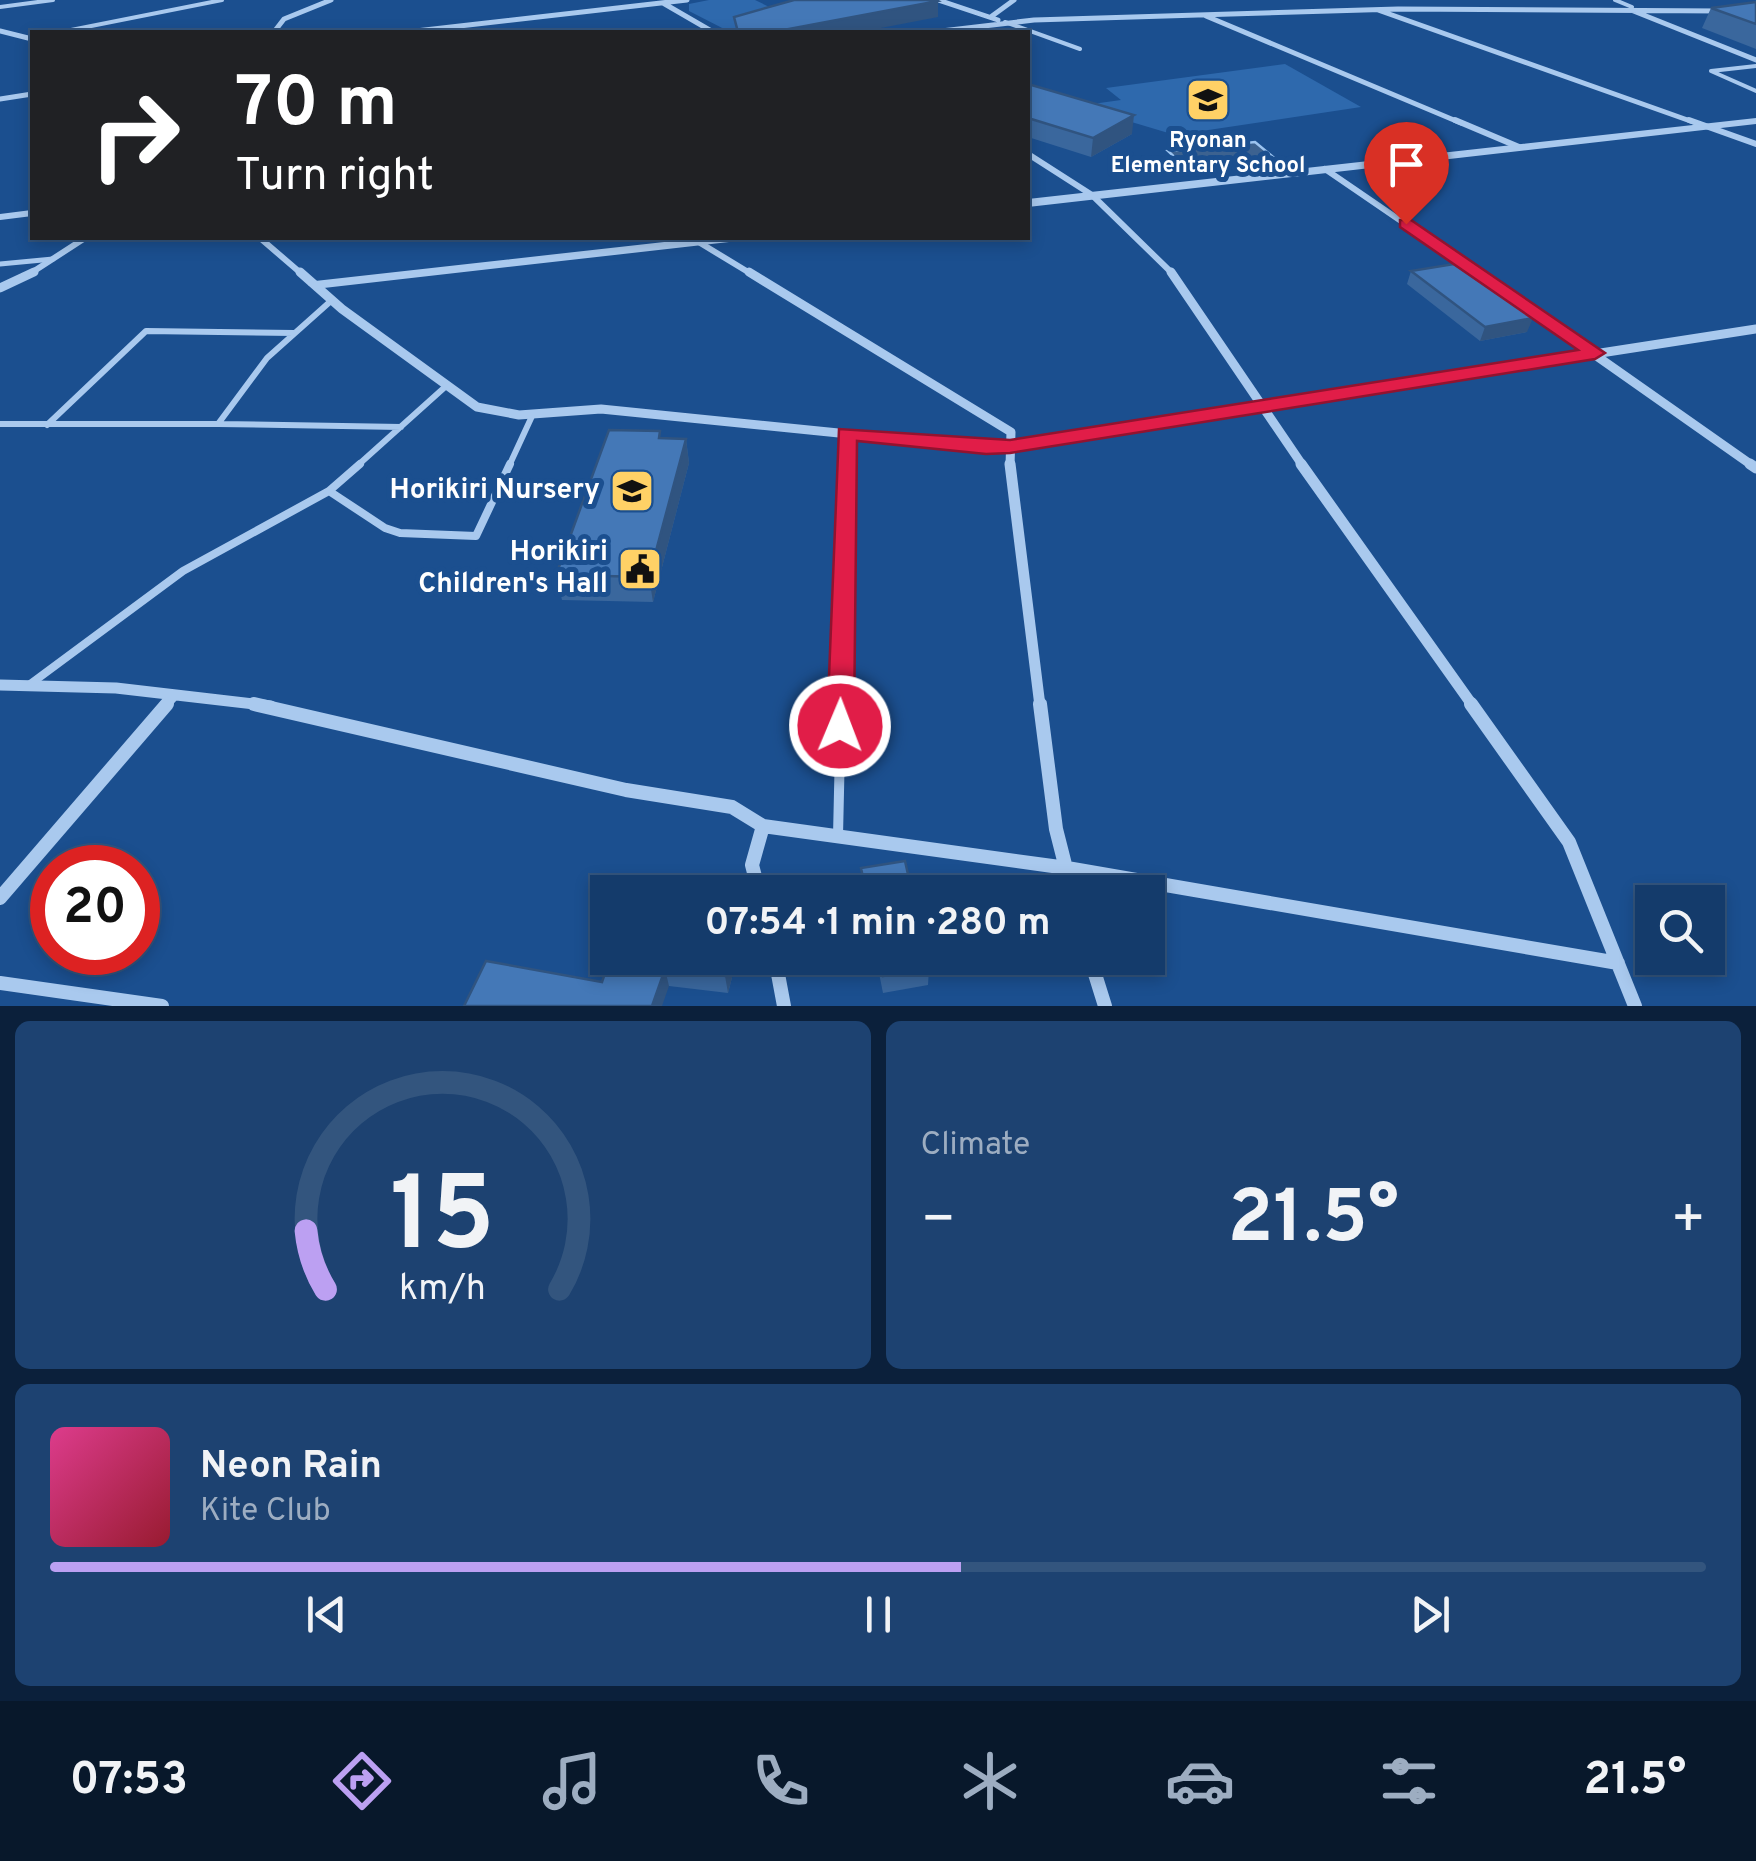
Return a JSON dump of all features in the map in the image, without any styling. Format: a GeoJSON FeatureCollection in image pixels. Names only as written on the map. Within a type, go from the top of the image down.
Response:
{"type":"FeatureCollection","features":[{"type":"Feature","properties":{"kind":"street"},"geometry":{"type":"LineString","coordinates":[[276,30],[284,19],[331,0]]}},
{"type":"Feature","properties":{"kind":"street"},"geometry":{"type":"LineString","coordinates":[[424,30],[687,0]]}},
{"type":"Feature","properties":{"kind":"street"},"geometry":{"type":"LineString","coordinates":[[938,0],[996,18]]}},
{"type":"Feature","properties":{"kind":"street"},"geometry":{"type":"LineString","coordinates":[[996,18],[1014,0]]}},
{"type":"Feature","properties":{"kind":"street"},"geometry":{"type":"LineString","coordinates":[[1349,0],[1756,144]]}},
{"type":"Feature","properties":{"kind":"street"},"geometry":{"type":"LineString","coordinates":[[1655,0],[1662,8]]}},
{"type":"Feature","properties":{"kind":"street"},"geometry":{"type":"LineString","coordinates":[[662,2],[711,30]]}},
{"type":"Feature","properties":{"kind":"street"},"geometry":{"type":"LineString","coordinates":[[942,30],[996,18],[1372,8],[1618,3],[1737,12]]}},
{"type":"Feature","properties":{"kind":"street"},"geometry":{"type":"LineString","coordinates":[[1618,3],[1756,63]]}},
{"type":"Feature","properties":{"kind":"street"},"geometry":{"type":"LineString","coordinates":[[1202,15],[1519,147]]}},
{"type":"Feature","properties":{"kind":"street"},"geometry":{"type":"LineString","coordinates":[[0,31],[30,38]]}},
{"type":"Feature","properties":{"kind":"street"},"geometry":{"type":"LineString","coordinates":[[0,99],[30,94]]}},
{"type":"Feature","properties":{"kind":"street"},"geometry":{"type":"LineString","coordinates":[[1030,203],[1756,120]]}},
{"type":"Feature","properties":{"kind":"street"},"geometry":{"type":"LineString","coordinates":[[1030,155],[1092,196],[1175,276],[1262,408],[1569,842],[1635,1006]]}},
{"type":"Feature","properties":{"kind":"street"},"geometry":{"type":"LineString","coordinates":[[1325,169],[1756,468]]}},
{"type":"Feature","properties":{"kind":"street"},"geometry":{"type":"LineString","coordinates":[[0,217],[30,213]]}},
{"type":"Feature","properties":{"kind":"street"},"geometry":{"type":"LineString","coordinates":[[0,288],[83,240]]}},
{"type":"Feature","properties":{"kind":"street"},"geometry":{"type":"LineString","coordinates":[[262,240],[332,300],[477,408],[534,414],[601,409],[986,448],[1756,329]]}},
{"type":"Feature","properties":{"kind":"street"},"geometry":{"type":"LineString","coordinates":[[315,285],[686,240]]}},
{"type":"Feature","properties":{"kind":"street"},"geometry":{"type":"LineString","coordinates":[[696,240],[1011,432],[1056,828],[1068,875]]}},
{"type":"Feature","properties":{"kind":"street"},"geometry":{"type":"LineString","coordinates":[[0,685],[116,688],[266,705],[626,790],[732,807],[764,826],[1067,868],[1618,963]]}},
{"type":"Feature","properties":{"kind":"street"},"geometry":{"type":"LineString","coordinates":[[0,898],[174,695]]}},
{"type":"Feature","properties":{"kind":"street"},"geometry":{"type":"LineString","coordinates":[[755,875],[752,865],[764,826]]}},
{"type":"Feature","properties":{"kind":"street"},"geometry":{"type":"LineString","coordinates":[[779,975],[784,1006]]}},
{"type":"Feature","properties":{"kind":"street"},"geometry":{"type":"LineString","coordinates":[[1095,975],[1105,1006]]}},
{"type":"Feature","properties":{"kind":"street"},"geometry":{"type":"LineString","coordinates":[[0,983],[162,1006]]}},
{"type":"Feature","properties":{"kind":"lane"},"geometry":{"type":"LineString","coordinates":[[0,3],[53,0]]}},
{"type":"Feature","properties":{"kind":"lane"},"geometry":{"type":"LineString","coordinates":[[158,0],[167,9]]}},
{"type":"Feature","properties":{"kind":"lane"},"geometry":{"type":"LineString","coordinates":[[71,30],[222,0]]}},
{"type":"Feature","properties":{"kind":"lane"},"geometry":{"type":"LineString","coordinates":[[996,18],[1030,30]]}},
{"type":"Feature","properties":{"kind":"lane"},"geometry":{"type":"LineString","coordinates":[[1030,30],[1080,48]]}},
{"type":"Feature","properties":{"kind":"lane"},"geometry":{"type":"LineString","coordinates":[[1756,63],[1711,72],[1756,91]]}},
{"type":"Feature","properties":{"kind":"lane"},"geometry":{"type":"LineString","coordinates":[[0,264],[53,260]]}},
{"type":"Feature","properties":{"kind":"lane"},"geometry":{"type":"LineString","coordinates":[[218,424],[267,358],[332,300]]}},
{"type":"Feature","properties":{"kind":"lane"},"geometry":{"type":"LineString","coordinates":[[47,425],[146,331],[294,333]]}},
{"type":"Feature","properties":{"kind":"lane"},"geometry":{"type":"LineString","coordinates":[[26,688],[183,571],[329,490],[444,387]]}},
{"type":"Feature","properties":{"kind":"lane"},"geometry":{"type":"LineString","coordinates":[[329,490],[384,528],[400,533],[476,536],[534,414]]}},
{"type":"Feature","properties":{"kind":"lane"},"geometry":{"type":"LineString","coordinates":[[0,424],[401,427]]}},
{"type":"Feature","properties":{"kind":"lane"},"geometry":{"type":"LineString","coordinates":[[838,836],[846,434]]}},
{"type":"Feature","properties":{"kind":"shaded area"},"geometry":{"type":"Polygon","coordinates":[[[755,0],[788,16],[726,30],[689,11],[689,4],[755,0]]]}},
{"type":"Feature","properties":{"kind":"shaded area"},"geometry":{"type":"Polygon","coordinates":[[[1285,64],[1361,107],[1175,135],[1078,106],[1121,100],[1106,88],[1285,64]]]}},
{"type":"Feature","properties":{"kind":"shaded area"},"geometry":{"type":"Polygon","coordinates":[[[1255,142],[1272,156],[1184,166],[1168,151],[1255,142]]]}},
{"type":"Feature","properties":{"kind":"building"},"geometry":{"type":"Polygon","coordinates":[[[794,0],[938,1],[784,30],[737,30],[734,17],[794,0]]]}},
{"type":"Feature","properties":{"kind":"building"},"geometry":{"type":"Polygon","coordinates":[[[1756,2],[1756,24],[1711,8],[1756,2]]]}},
{"type":"Feature","properties":{"kind":"building"},"geometry":{"type":"Polygon","coordinates":[[[1030,85],[1134,115],[1093,138],[1030,119],[1030,85]]]}},
{"type":"Feature","properties":{"kind":"building"},"geometry":{"type":"Polygon","coordinates":[[[1454,264],[1533,318],[1485,327],[1411,271],[1454,264]]]}},
{"type":"Feature","properties":{"kind":"building"},"geometry":{"type":"Polygon","coordinates":[[[609,430],[660,431],[659,438],[686,439],[649,577],[556,575],[609,430]]]}},
{"type":"Feature","properties":{"kind":"building"},"geometry":{"type":"Polygon","coordinates":[[[905,861],[908,875],[862,875],[861,868],[905,861]]]}},
{"type":"Feature","properties":{"kind":"building"},"geometry":{"type":"Polygon","coordinates":[[[486,961],[602,982],[604,975],[663,975],[652,1006],[464,1006],[486,961]]]}},
{"type":"Feature","properties":{"kind":"place","name":"Ryonan Elementary School"},"geometry":{"type":"Point","coordinates":[1208,100]}},
{"type":"Feature","properties":{"kind":"place","name":"Horikiri Nursery"},"geometry":{"type":"Point","coordinates":[632,491]}},
{"type":"Feature","properties":{"kind":"place","name":"Horikiri Children's Hall"},"geometry":{"type":"Point","coordinates":[640,569]}},
{"type":"Feature","properties":{"kind":"route"},"geometry":{"type":"LineString","coordinates":[[840,726],[846,434],[986,448],[1010,446],[1595,353],[1406,224]]}}]}
